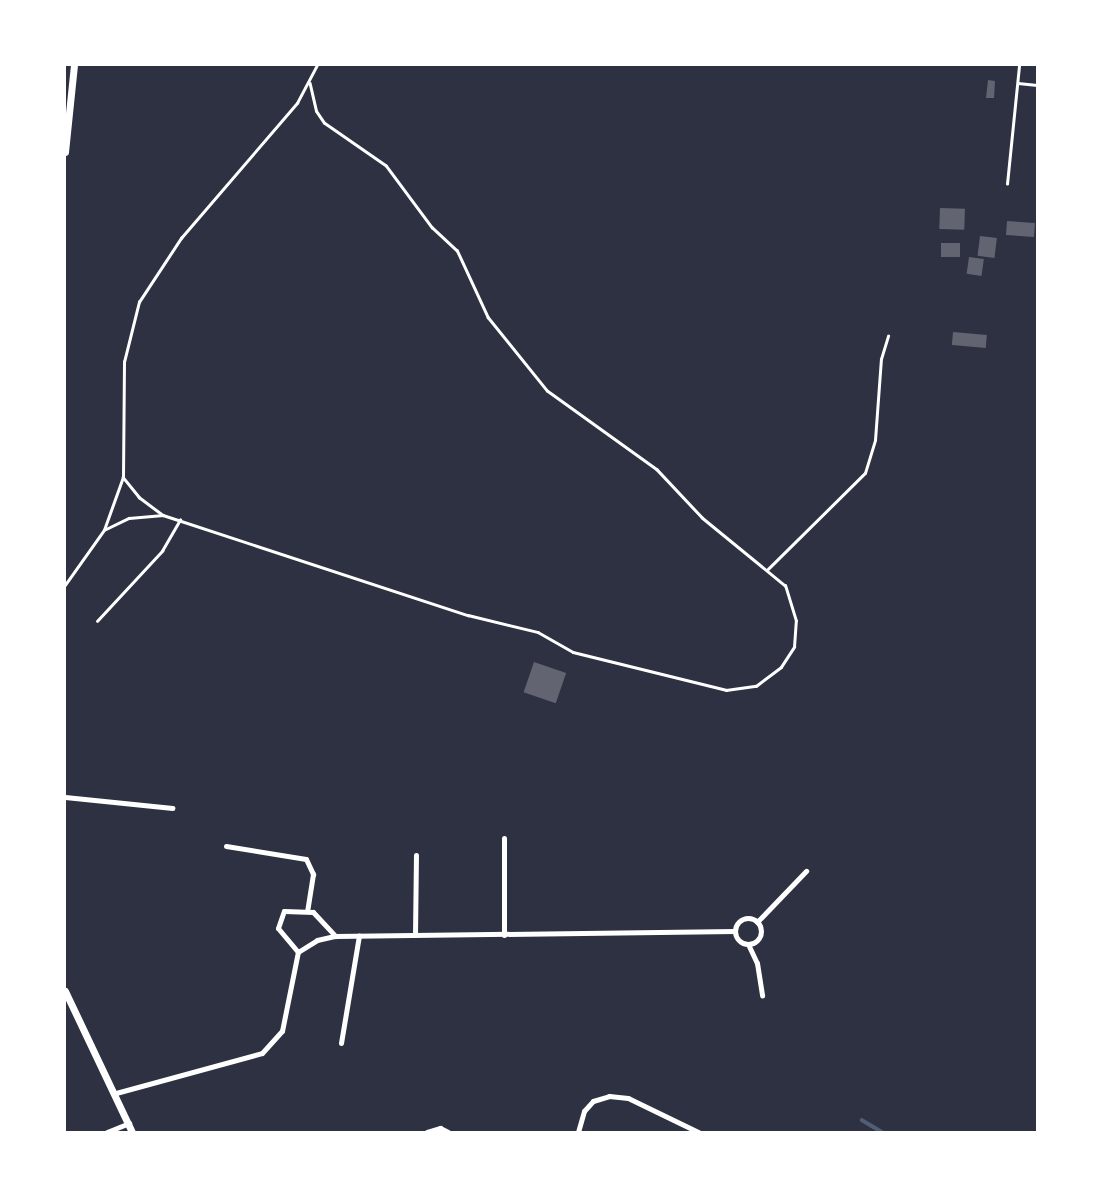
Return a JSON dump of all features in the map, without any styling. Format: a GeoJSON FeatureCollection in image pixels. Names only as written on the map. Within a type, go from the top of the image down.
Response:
{"type":"FeatureCollection","features":[{"type":"Feature","properties":{"kind":"main road"},"geometry":{"type":"LineString","coordinates":[[65,152],[74,65]]}},
{"type":"Feature","properties":{"kind":"main road"},"geometry":{"type":"LineString","coordinates":[[65,991],[116,1093],[132,1132]]}},
{"type":"Feature","properties":{"kind":"street"},"geometry":{"type":"LineString","coordinates":[[65,797],[172,808]]}},
{"type":"Feature","properties":{"kind":"street"},"geometry":{"type":"LineString","coordinates":[[504,838],[504,935]]}},
{"type":"Feature","properties":{"kind":"street"},"geometry":{"type":"LineString","coordinates":[[226,846],[306,859],[313,874],[307,910]]}},
{"type":"Feature","properties":{"kind":"street"},"geometry":{"type":"LineString","coordinates":[[415,935],[416,855]]}},
{"type":"Feature","properties":{"kind":"street"},"geometry":{"type":"LineString","coordinates":[[757,922],[806,871]]}},
{"type":"Feature","properties":{"kind":"street"},"geometry":{"type":"LineString","coordinates":[[298,952],[283,938],[278,918],[290,909],[307,910],[335,936]]}},
{"type":"Feature","properties":{"kind":"street"},"geometry":{"type":"LineString","coordinates":[[298,952],[335,936],[735,931],[746,918],[757,922]]}},
{"type":"Feature","properties":{"kind":"street"},"geometry":{"type":"LineString","coordinates":[[748,944],[760,933],[757,922]]}},
{"type":"Feature","properties":{"kind":"street"},"geometry":{"type":"LineString","coordinates":[[735,931],[738,940],[748,944],[757,963],[762,996]]}},
{"type":"Feature","properties":{"kind":"street"},"geometry":{"type":"LineString","coordinates":[[341,1043],[359,935]]}},
{"type":"Feature","properties":{"kind":"street"},"geometry":{"type":"LineString","coordinates":[[116,1093],[262,1052],[282,1031],[298,952]]}},
{"type":"Feature","properties":{"kind":"street"},"geometry":{"type":"LineString","coordinates":[[578,1132],[584,1111],[593,1101],[609,1096],[628,1098],[698,1132]]}},
{"type":"Feature","properties":{"kind":"street"},"geometry":{"type":"LineString","coordinates":[[107,1132],[129,1122]]}},
{"type":"Feature","properties":{"kind":"street"},"geometry":{"type":"LineString","coordinates":[[427,1132],[440,1128],[448,1132]]}},
{"type":"Feature","properties":{"kind":"lane"},"geometry":{"type":"LineString","coordinates":[[65,585],[104,530],[123,477],[124,362],[139,302],[167,256],[310,84],[317,65]]}},
{"type":"Feature","properties":{"kind":"lane"},"geometry":{"type":"LineString","coordinates":[[1007,184],[1019,65]]}},
{"type":"Feature","properties":{"kind":"lane"},"geometry":{"type":"LineString","coordinates":[[1017,83],[1037,85]]}},
{"type":"Feature","properties":{"kind":"lane"},"geometry":{"type":"LineString","coordinates":[[123,477],[139,497],[163,514],[468,615],[538,632],[573,652],[726,690],[756,686],[781,667],[794,647],[796,621],[785,586],[768,569],[702,518],[657,470],[547,391],[488,318],[457,251],[432,228],[386,166],[324,123],[316,111],[310,84]]}},
{"type":"Feature","properties":{"kind":"lane"},"geometry":{"type":"LineString","coordinates":[[768,569],[865,473],[875,440],[881,359],[888,336]]}},
{"type":"Feature","properties":{"kind":"lane"},"geometry":{"type":"LineString","coordinates":[[104,530],[129,518],[163,514]]}},
{"type":"Feature","properties":{"kind":"lane"},"geometry":{"type":"LineString","coordinates":[[97,621],[162,551],[180,520]]}},
{"type":"Feature","properties":{"kind":"building"},"geometry":{"type":"Polygon","coordinates":[[[988,80],[995,81],[994,98],[986,98],[988,80]]]}},
{"type":"Feature","properties":{"kind":"building"},"geometry":{"type":"Polygon","coordinates":[[[940,208],[965,209],[964,230],[939,229],[940,208]]]}},
{"type":"Feature","properties":{"kind":"building"},"geometry":{"type":"Polygon","coordinates":[[[1007,221],[1035,223],[1034,237],[1006,235],[1007,221]]]}},
{"type":"Feature","properties":{"kind":"building"},"geometry":{"type":"Polygon","coordinates":[[[980,236],[997,238],[994,258],[978,256],[980,236]]]}},
{"type":"Feature","properties":{"kind":"building"},"geometry":{"type":"Polygon","coordinates":[[[941,243],[960,243],[960,257],[941,257],[941,243]]]}},
{"type":"Feature","properties":{"kind":"building"},"geometry":{"type":"Polygon","coordinates":[[[969,257],[984,259],[981,276],[967,274],[969,257]]]}},
{"type":"Feature","properties":{"kind":"building"},"geometry":{"type":"Polygon","coordinates":[[[953,332],[987,335],[986,348],[952,345],[953,332]]]}},
{"type":"Feature","properties":{"kind":"building"},"geometry":{"type":"Polygon","coordinates":[[[534,662],[566,673],[556,703],[524,692],[534,662]]]}},
{"type":"Feature","properties":{"kind":"waterway"},"geometry":{"type":"LineString","coordinates":[[862,1120],[882,1132]]}}]}
